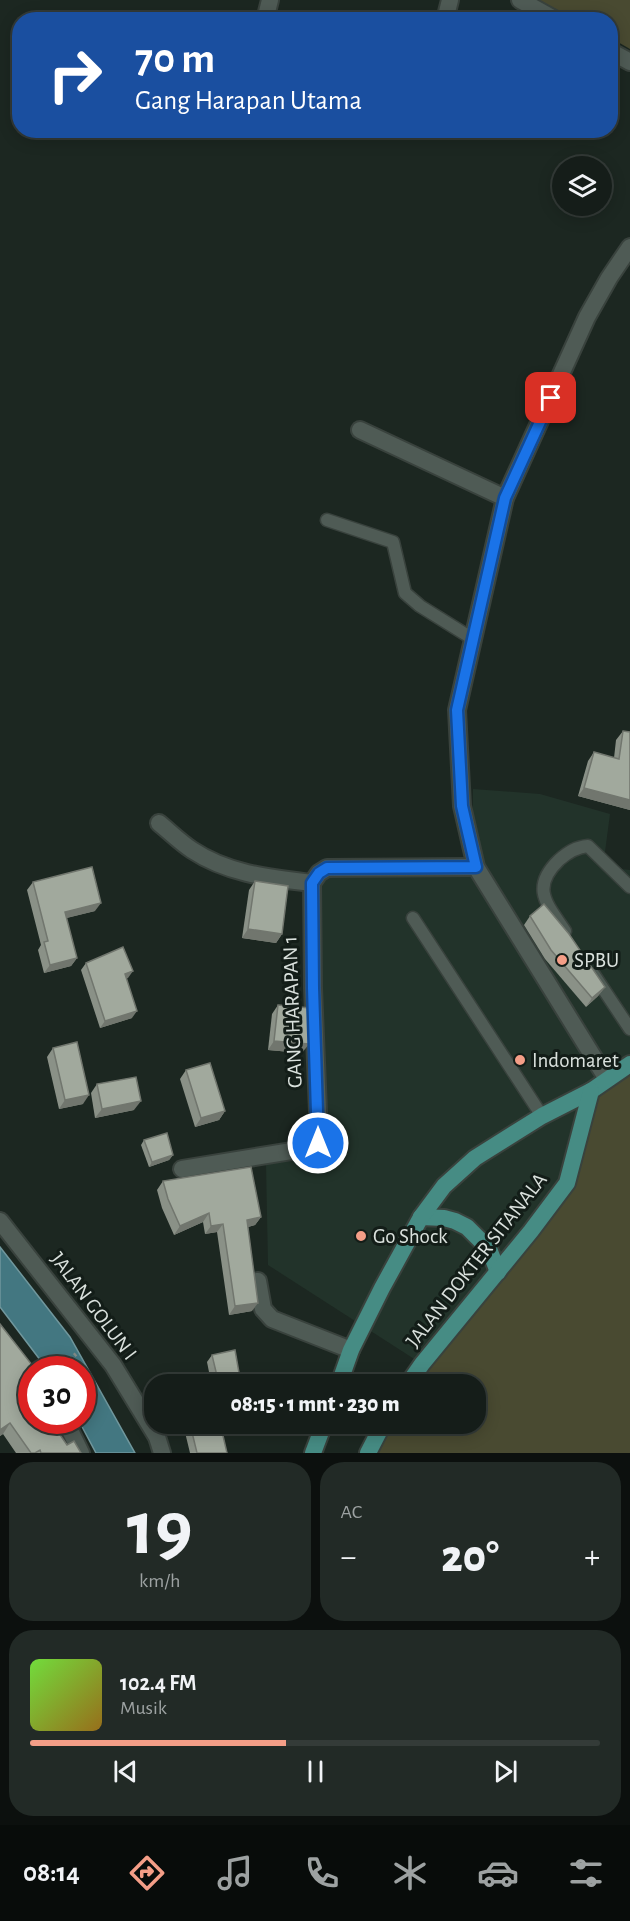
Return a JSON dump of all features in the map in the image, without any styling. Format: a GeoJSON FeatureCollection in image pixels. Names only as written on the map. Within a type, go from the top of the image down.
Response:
{"type":"FeatureCollection","features":[{"type":"Feature","properties":{"kind":"main road"},"geometry":{"type":"LineString","coordinates":[[343,1374],[351,1350],[382,1288],[422,1217],[444,1186],[475,1158],[542,1116],[591,1091],[630,1064]]}},
{"type":"Feature","properties":{"kind":"main road","name":"JALAN DOKTER SITANALA"},"geometry":{"type":"LineString","coordinates":[[415,1374],[567,1183],[591,1091]]}},
{"type":"Feature","properties":{"kind":"main road"},"geometry":{"type":"LineString","coordinates":[[422,1217],[444,1218],[467,1227],[489,1249],[498,1272]]}},
{"type":"Feature","properties":{"kind":"main road"},"geometry":{"type":"LineString","coordinates":[[313,1453],[320,1434]]}},
{"type":"Feature","properties":{"kind":"main road"},"geometry":{"type":"LineString","coordinates":[[368,1453],[378,1434]]}},
{"type":"Feature","properties":{"kind":"street"},"geometry":{"type":"LineString","coordinates":[[520,0],[542,12]]}},
{"type":"Feature","properties":{"kind":"street"},"geometry":{"type":"LineString","coordinates":[[607,1078],[476,867],[462,806],[457,710],[505,498],[587,317],[630,247]]}},
{"type":"Feature","properties":{"kind":"street"},"geometry":{"type":"LineString","coordinates":[[360,430],[505,498]]}},
{"type":"Feature","properties":{"kind":"street"},"geometry":{"type":"LineString","coordinates":[[159,823],[190,849],[207,859],[235,870],[268,877],[312,883],[319,873],[327,868],[476,867]]}},
{"type":"Feature","properties":{"kind":"street","name":"GANG HARAPAN 1"},"geometry":{"type":"LineString","coordinates":[[183,1169],[316,1147],[319,1136],[313,988],[312,883]]}},
{"type":"Feature","properties":{"kind":"street","name":"JALAN GOLUN I"},"geometry":{"type":"LineString","coordinates":[[0,1221],[113,1365],[157,1437],[162,1453]]}},
{"type":"Feature","properties":{"kind":"street"},"geometry":{"type":"LineString","coordinates":[[258,1281],[263,1309],[272,1319],[351,1350]]}},
{"type":"Feature","properties":{"kind":"street"},"geometry":{"type":"LineString","coordinates":[[72,1434],[81,1453]]}},
{"type":"Feature","properties":{"kind":"lane"},"geometry":{"type":"LineString","coordinates":[[327,520],[393,542],[405,593],[420,606],[473,639]]}},
{"type":"Feature","properties":{"kind":"lane"},"geometry":{"type":"LineString","coordinates":[[572,941],[546,902],[542,889],[545,876],[559,860],[576,847],[588,846],[630,887]]}},
{"type":"Feature","properties":{"kind":"lane"},"geometry":{"type":"LineString","coordinates":[[413,918],[542,1116]]}},
{"type":"Feature","properties":{"kind":"lane"},"geometry":{"type":"LineString","coordinates":[[585,961],[630,1029]]}},
{"type":"Feature","properties":{"kind":"path"},"geometry":{"type":"LineString","coordinates":[[74,1356],[83,1348]]}},
{"type":"Feature","properties":{"kind":"shaded area"},"geometry":{"type":"Polygon","coordinates":[[[538,0],[630,0],[630,49],[618,42],[618,12],[561,12],[538,0]]]}},
{"type":"Feature","properties":{"kind":"shaded area"},"geometry":{"type":"Polygon","coordinates":[[[473,789],[540,794],[610,814],[603,867],[630,870],[630,1099],[422,1364],[268,1265],[266,1164],[325,1153],[315,864],[472,863],[473,789]]]}},
{"type":"Feature","properties":{"kind":"shaded area"},"geometry":{"type":"Polygon","coordinates":[[[630,1064],[630,1453],[368,1453],[378,1434],[486,1434],[486,1374],[417,1374],[567,1183],[591,1091],[630,1064]]]}},
{"type":"Feature","properties":{"kind":"water"},"geometry":{"type":"Polygon","coordinates":[[[0,1247],[70,1337],[81,1356],[37,1356],[0,1307],[0,1247]]]}},
{"type":"Feature","properties":{"kind":"water"},"geometry":{"type":"Polygon","coordinates":[[[96,1383],[135,1453],[96,1453],[86,1434],[96,1434],[96,1383]]]}},
{"type":"Feature","properties":{"kind":"building"},"geometry":{"type":"Polygon","coordinates":[[[623,731],[630,732],[630,800],[584,788],[594,752],[619,759],[623,731]]]}},
{"type":"Feature","properties":{"kind":"building"},"geometry":{"type":"Polygon","coordinates":[[[92,867],[101,903],[65,912],[77,958],[50,965],[44,942],[48,941],[33,882],[92,867]]]}},
{"type":"Feature","properties":{"kind":"building"},"geometry":{"type":"Polygon","coordinates":[[[255,881],[288,886],[282,934],[248,929],[255,881]]]}},
{"type":"Feature","properties":{"kind":"building"},"geometry":{"type":"Polygon","coordinates":[[[544,904],[569,934],[605,987],[592,998],[551,950],[530,916],[544,904]]]}},
{"type":"Feature","properties":{"kind":"building"},"geometry":{"type":"Polygon","coordinates":[[[123,947],[133,971],[125,974],[137,1011],[105,1021],[86,963],[123,947]]]}},
{"type":"Feature","properties":{"kind":"building"},"geometry":{"type":"Polygon","coordinates":[[[278,1005],[310,1008],[309,1044],[274,1041],[278,1005]]]}},
{"type":"Feature","properties":{"kind":"building"},"geometry":{"type":"Polygon","coordinates":[[[77,1042],[89,1095],[65,1100],[53,1048],[77,1042]]]}},
{"type":"Feature","properties":{"kind":"building"},"geometry":{"type":"Polygon","coordinates":[[[210,1063],[225,1111],[201,1118],[186,1070],[210,1063]]]}},
{"type":"Feature","properties":{"kind":"building"},"geometry":{"type":"Polygon","coordinates":[[[136,1077],[141,1101],[102,1109],[97,1084],[136,1077]]]}},
{"type":"Feature","properties":{"kind":"building"},"geometry":{"type":"Polygon","coordinates":[[[167,1133],[173,1155],[152,1162],[144,1140],[167,1133]]]}},
{"type":"Feature","properties":{"kind":"building"},"geometry":{"type":"Polygon","coordinates":[[[251,1167],[261,1217],[247,1220],[258,1303],[235,1306],[223,1224],[211,1226],[209,1213],[180,1226],[163,1181],[251,1167]]]}},
{"type":"Feature","properties":{"kind":"building"},"geometry":{"type":"Polygon","coordinates":[[[0,1324],[25,1356],[18,1356],[18,1434],[60,1434],[67,1445],[74,1441],[81,1453],[41,1453],[40,1450],[31,1453],[10,1423],[0,1430],[0,1324]]]}},
{"type":"Feature","properties":{"kind":"building"},"geometry":{"type":"Polygon","coordinates":[[[235,1350],[239,1374],[217,1374],[212,1355],[235,1350]]]}},
{"type":"Feature","properties":{"kind":"building"},"geometry":{"type":"Polygon","coordinates":[[[192,1434],[223,1434],[227,1453],[197,1453],[192,1434]]]}},
{"type":"Feature","properties":{"kind":"place","name":"SPBU"},"geometry":{"type":"Point","coordinates":[562,960]}},
{"type":"Feature","properties":{"kind":"place","name":"Indomaret"},"geometry":{"type":"Point","coordinates":[520,1060]}},
{"type":"Feature","properties":{"kind":"place","name":"Go Shock"},"geometry":{"type":"Point","coordinates":[361,1236]}},
{"type":"Feature","properties":{"kind":"route"},"geometry":{"type":"LineString","coordinates":[[318,1143],[312,883],[325,868],[476,867],[462,806],[457,710],[505,498],[551,398]]}}]}
